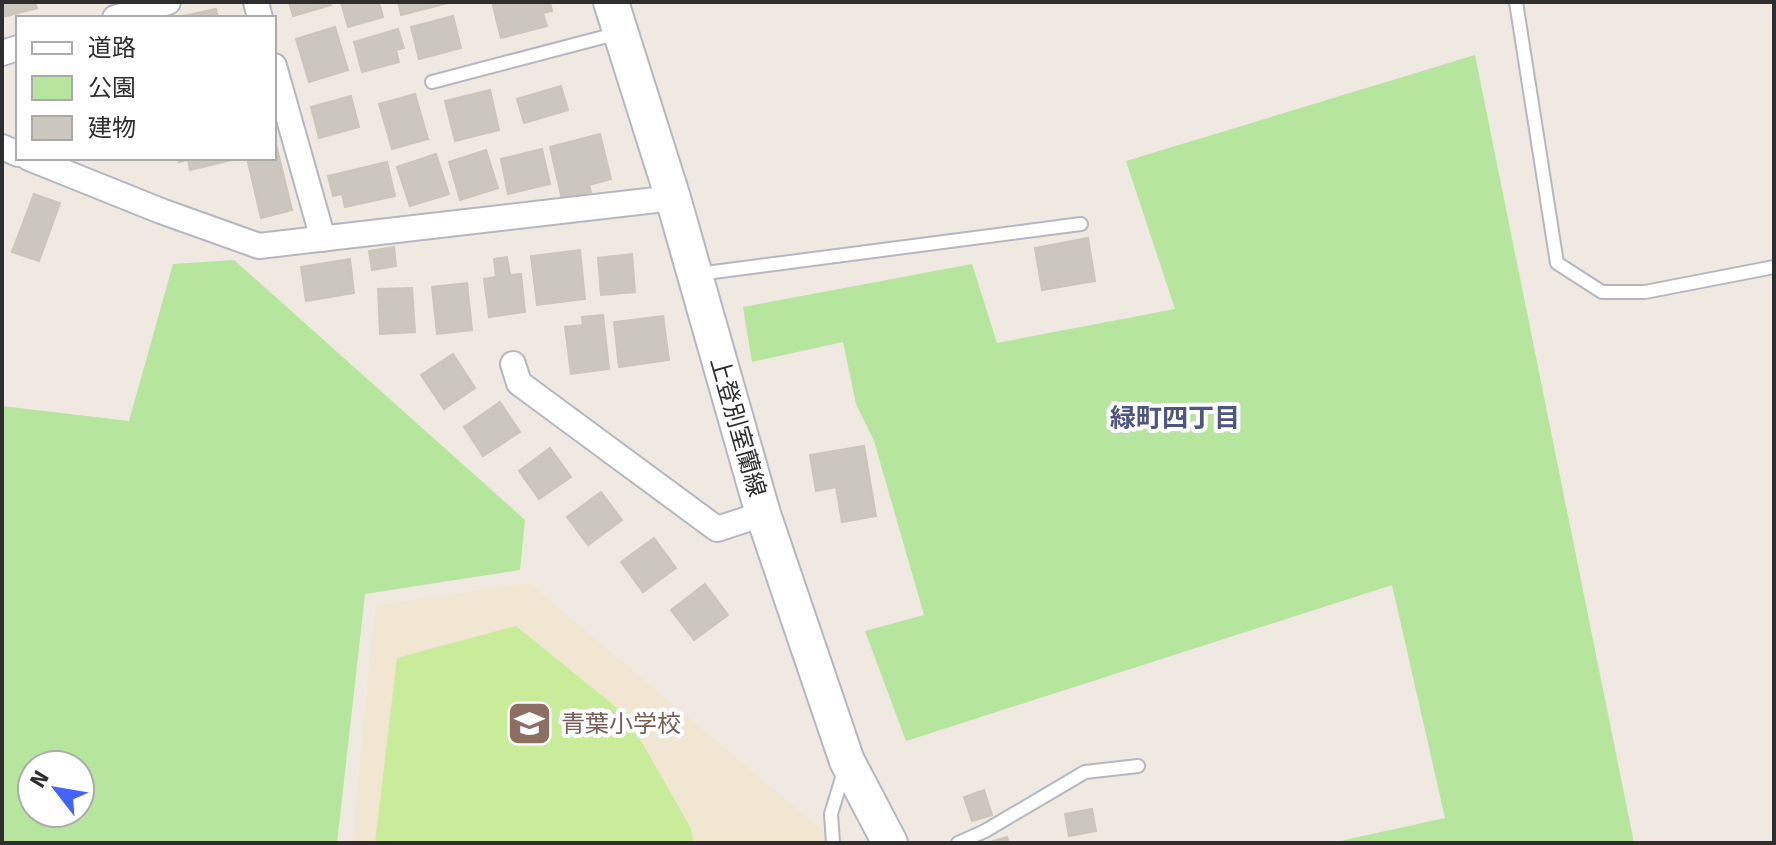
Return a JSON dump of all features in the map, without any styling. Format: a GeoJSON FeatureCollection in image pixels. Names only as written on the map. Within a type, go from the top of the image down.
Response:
{"type":"FeatureCollection","features":[{"type":"Feature","properties":{"kind":"main road","name":"上登別室蘭線"},"geometry":{"type":"LineString","coordinates":[[616,17],[673,198],[763,514],[847,761],[890,843]]}},
{"type":"Feature","properties":{"kind":"street"},"geometry":{"type":"LineString","coordinates":[[122,16],[168,2]]}},
{"type":"Feature","properties":{"kind":"street"},"geometry":{"type":"LineString","coordinates":[[276,73],[323,239]]}},
{"type":"Feature","properties":{"kind":"street"},"geometry":{"type":"LineString","coordinates":[[34,160],[259,246],[673,198]]}},
{"type":"Feature","properties":{"kind":"street"},"geometry":{"type":"LineString","coordinates":[[513,364],[519,383],[717,529],[763,514]]}},
{"type":"Feature","properties":{"kind":"lane"},"geometry":{"type":"LineString","coordinates":[[1516,2],[1557,263],[1602,292],[1645,292],[1774,267]]}},
{"type":"Feature","properties":{"kind":"lane"},"geometry":{"type":"LineString","coordinates":[[432,82],[616,17]]}},
{"type":"Feature","properties":{"kind":"lane"},"geometry":{"type":"LineString","coordinates":[[695,274],[1081,224]]}},
{"type":"Feature","properties":{"kind":"lane"},"geometry":{"type":"LineString","coordinates":[[833,843],[831,814],[847,761]]}},
{"type":"Feature","properties":{"kind":"lane"},"geometry":{"type":"LineString","coordinates":[[958,843],[985,831],[1085,772],[1138,766]]}},
{"type":"Feature","properties":{"kind":"shaded area","name":"青葉小学校"},"geometry":{"type":"Polygon","coordinates":[[[529,583],[837,843],[352,843],[375,606],[529,583]]]}},
{"type":"Feature","properties":{"kind":"green space"},"geometry":{"type":"Polygon","coordinates":[[[1475,55],[1634,843],[1331,843],[1445,818],[1392,585],[906,741],[865,631],[924,615],[874,441],[856,404],[843,342],[752,362],[743,307],[972,264],[997,343],[1175,309],[1126,161],[1475,55]]]}},
{"type":"Feature","properties":{"kind":"green space"},"geometry":{"type":"Polygon","coordinates":[[[234,260],[525,520],[520,570],[365,594],[337,843],[2,843],[2,406],[129,421],[173,264],[234,260]]]}},
{"type":"Feature","properties":{"kind":"green space","name":"青葉小学校"},"geometry":{"type":"Polygon","coordinates":[[[516,626],[627,716],[690,827],[694,843],[375,843],[397,658],[516,626]]]}},
{"type":"Feature","properties":{"kind":"building"},"geometry":{"type":"Polygon","coordinates":[[[2,2],[35,2],[37,8],[3,17],[2,2]]]}},
{"type":"Feature","properties":{"kind":"building"},"geometry":{"type":"Polygon","coordinates":[[[289,2],[330,2],[331,5],[293,16],[289,2]]]}},
{"type":"Feature","properties":{"kind":"building"},"geometry":{"type":"Polygon","coordinates":[[[341,2],[379,2],[383,17],[348,27],[341,2]]]}},
{"type":"Feature","properties":{"kind":"building"},"geometry":{"type":"Polygon","coordinates":[[[398,2],[452,2],[401,15],[398,2]]]}},
{"type":"Feature","properties":{"kind":"building"},"geometry":{"type":"Polygon","coordinates":[[[492,2],[550,2],[552,11],[543,13],[547,26],[501,38],[492,2]]]}},
{"type":"Feature","properties":{"kind":"building"},"geometry":{"type":"Polygon","coordinates":[[[216,9],[218,16],[183,16],[216,9]]]}},
{"type":"Feature","properties":{"kind":"building"},"geometry":{"type":"Polygon","coordinates":[[[453,16],[461,48],[419,59],[411,27],[453,16]]]}},
{"type":"Feature","properties":{"kind":"building"},"geometry":{"type":"Polygon","coordinates":[[[335,27],[348,70],[309,82],[296,39],[335,27]]]}},
{"type":"Feature","properties":{"kind":"building"},"geometry":{"type":"Polygon","coordinates":[[[398,29],[404,48],[396,50],[399,62],[362,72],[354,42],[398,29]]]}},
{"type":"Feature","properties":{"kind":"building"},"geometry":{"type":"Polygon","coordinates":[[[561,86],[568,110],[524,123],[517,99],[561,86]]]}},
{"type":"Feature","properties":{"kind":"building"},"geometry":{"type":"Polygon","coordinates":[[[490,90],[499,130],[455,141],[445,101],[490,90]]]}},
{"type":"Feature","properties":{"kind":"building"},"geometry":{"type":"Polygon","coordinates":[[[415,94],[428,139],[392,149],[379,104],[415,94]]]}},
{"type":"Feature","properties":{"kind":"building"},"geometry":{"type":"Polygon","coordinates":[[[351,96],[359,127],[319,138],[311,107],[351,96]]]}},
{"type":"Feature","properties":{"kind":"building"},"geometry":{"type":"Polygon","coordinates":[[[600,134],[611,179],[589,185],[591,192],[562,199],[550,147],[600,134]]]}},
{"type":"Feature","properties":{"kind":"building"},"geometry":{"type":"Polygon","coordinates":[[[276,144],[292,210],[261,218],[247,160],[276,160],[276,144]]]}},
{"type":"Feature","properties":{"kind":"building"},"geometry":{"type":"Polygon","coordinates":[[[542,149],[550,184],[508,194],[501,159],[542,149]]]}},
{"type":"Feature","properties":{"kind":"building"},"geometry":{"type":"Polygon","coordinates":[[[486,150],[498,188],[460,200],[449,162],[486,150]]]}},
{"type":"Feature","properties":{"kind":"building"},"geometry":{"type":"Polygon","coordinates":[[[436,154],[449,194],[410,206],[397,167],[436,154]]]}},
{"type":"Feature","properties":{"kind":"building"},"geometry":{"type":"Polygon","coordinates":[[[188,160],[232,160],[190,170],[188,160]]]}},
{"type":"Feature","properties":{"kind":"building"},"geometry":{"type":"Polygon","coordinates":[[[387,162],[395,196],[345,207],[342,194],[333,196],[328,176],[387,162]]]}},
{"type":"Feature","properties":{"kind":"building"},"geometry":{"type":"Polygon","coordinates":[[[34,194],[60,203],[39,261],[12,252],[34,194]]]}},
{"type":"Feature","properties":{"kind":"building"},"geometry":{"type":"Polygon","coordinates":[[[1088,238],[1095,281],[1042,290],[1035,248],[1088,238]]]}},
{"type":"Feature","properties":{"kind":"building"},"geometry":{"type":"Polygon","coordinates":[[[394,247],[396,266],[372,270],[369,251],[394,247]]]}},
{"type":"Feature","properties":{"kind":"building"},"geometry":{"type":"Polygon","coordinates":[[[580,250],[585,299],[537,305],[531,256],[580,250]]]}},
{"type":"Feature","properties":{"kind":"building"},"geometry":{"type":"Polygon","coordinates":[[[632,254],[635,292],[601,295],[598,258],[632,254]]]}},
{"type":"Feature","properties":{"kind":"building"},"geometry":{"type":"Polygon","coordinates":[[[507,257],[510,275],[521,274],[525,312],[489,317],[484,279],[496,277],[494,259],[507,257]]]}},
{"type":"Feature","properties":{"kind":"building"},"geometry":{"type":"Polygon","coordinates":[[[350,259],[354,293],[306,301],[301,267],[350,259]]]}},
{"type":"Feature","properties":{"kind":"building"},"geometry":{"type":"Polygon","coordinates":[[[467,283],[472,330],[437,334],[432,287],[467,283]]]}},
{"type":"Feature","properties":{"kind":"building"},"geometry":{"type":"Polygon","coordinates":[[[412,288],[415,332],[380,334],[378,289],[412,288]]]}},
{"type":"Feature","properties":{"kind":"building"},"geometry":{"type":"Polygon","coordinates":[[[603,315],[609,369],[571,374],[565,327],[583,325],[582,317],[603,315]]]}},
{"type":"Feature","properties":{"kind":"building"},"geometry":{"type":"Polygon","coordinates":[[[663,316],[669,360],[619,367],[614,322],[663,316]]]}},
{"type":"Feature","properties":{"kind":"building"},"geometry":{"type":"Polygon","coordinates":[[[453,354],[475,388],[444,409],[421,375],[453,354]]]}},
{"type":"Feature","properties":{"kind":"building"},"geometry":{"type":"Polygon","coordinates":[[[500,402],[520,432],[483,456],[464,427],[500,402]]]}},
{"type":"Feature","properties":{"kind":"building"},"geometry":{"type":"Polygon","coordinates":[[[864,446],[876,516],[842,522],[836,487],[816,491],[810,455],[864,446]]]}},
{"type":"Feature","properties":{"kind":"building"},"geometry":{"type":"Polygon","coordinates":[[[550,448],[571,477],[539,499],[519,471],[550,448]]]}},
{"type":"Feature","properties":{"kind":"building"},"geometry":{"type":"Polygon","coordinates":[[[601,492],[622,520],[588,545],[567,517],[601,492]]]}},
{"type":"Feature","properties":{"kind":"building"},"geometry":{"type":"Polygon","coordinates":[[[654,538],[676,568],[643,592],[621,562],[654,538]]]}},
{"type":"Feature","properties":{"kind":"building"},"geometry":{"type":"Polygon","coordinates":[[[705,584],[728,615],[694,640],[671,610],[705,584]]]}},
{"type":"Feature","properties":{"kind":"building"},"geometry":{"type":"Polygon","coordinates":[[[984,790],[992,815],[972,821],[964,797],[984,790]]]}},
{"type":"Feature","properties":{"kind":"building"},"geometry":{"type":"Polygon","coordinates":[[[1092,809],[1096,831],[1069,836],[1065,814],[1092,809]]]}},
{"type":"Feature","properties":{"kind":"building"},"geometry":{"type":"Polygon","coordinates":[[[1007,837],[1009,843],[987,843],[1007,837]]]}},
{"type":"Feature","properties":{"kind":"place","name":"青葉小学校"},"geometry":{"type":"Point","coordinates":[530,724]}},
{"type":"Feature","properties":{"kind":"district","name":"緑町四丁目"},"geometry":{"type":"Point","coordinates":[1175,419]}}]}
